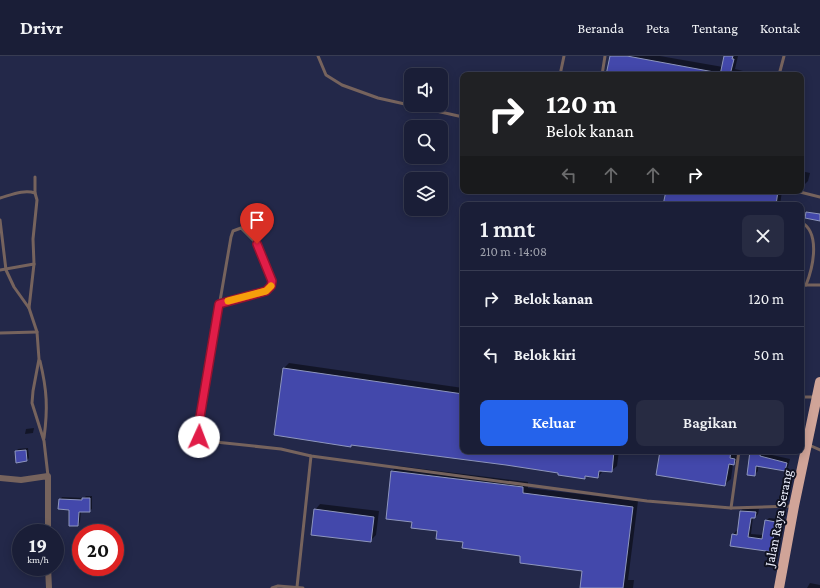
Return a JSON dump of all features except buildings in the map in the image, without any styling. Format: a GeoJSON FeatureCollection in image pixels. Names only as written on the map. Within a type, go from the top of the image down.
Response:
{"type":"FeatureCollection","features":[{"type":"Feature","properties":{"kind":"highway","name":"Jalan Raya Serang"},"geometry":{"type":"LineString","coordinates":[[779,588],[794,506],[820,382]]}},
{"type":"Feature","properties":{"kind":"street"},"geometry":{"type":"LineString","coordinates":[[0,478],[21,480],[48,476],[48,524]]}},
{"type":"Feature","properties":{"kind":"street"},"geometry":{"type":"LineString","coordinates":[[48,576],[49,588]]}},
{"type":"Feature","properties":{"kind":"lane"},"geometry":{"type":"LineString","coordinates":[[318,56],[326,75],[342,86],[378,98],[460,116]]}},
{"type":"Feature","properties":{"kind":"lane"},"geometry":{"type":"LineString","coordinates":[[561,72],[564,56]]}},
{"type":"Feature","properties":{"kind":"lane"},"geometry":{"type":"LineString","coordinates":[[602,72],[605,56]]}},
{"type":"Feature","properties":{"kind":"lane"},"geometry":{"type":"LineString","coordinates":[[780,72],[784,56]]}},
{"type":"Feature","properties":{"kind":"lane"},"geometry":{"type":"LineString","coordinates":[[29,308],[34,264],[33,239],[37,200],[35,193],[36,177]]}},
{"type":"Feature","properties":{"kind":"lane"},"geometry":{"type":"LineString","coordinates":[[0,198],[30,191],[35,193]]}},
{"type":"Feature","properties":{"kind":"lane"},"geometry":{"type":"LineString","coordinates":[[804,193],[820,197]]}},
{"type":"Feature","properties":{"kind":"lane"},"geometry":{"type":"LineString","coordinates":[[0,220],[6,270],[14,287],[29,308],[37,332],[39,359],[47,395],[47,415],[44,441]]}},
{"type":"Feature","properties":{"kind":"lane"},"geometry":{"type":"LineString","coordinates":[[804,224],[811,227],[815,234],[817,245],[815,259],[806,285],[820,285]]}},
{"type":"Feature","properties":{"kind":"lane"},"geometry":{"type":"LineString","coordinates":[[219,304],[266,291],[271,286],[272,281],[257,244],[241,228],[233,231],[231,237],[219,304],[198,429],[199,437],[206,441],[281,449],[311,456],[648,501],[731,508],[794,506]]}},
{"type":"Feature","properties":{"kind":"lane"},"geometry":{"type":"LineString","coordinates":[[0,270],[34,264]]}},
{"type":"Feature","properties":{"kind":"lane"},"geometry":{"type":"LineString","coordinates":[[0,333],[37,332]]}},
{"type":"Feature","properties":{"kind":"lane"},"geometry":{"type":"LineString","coordinates":[[39,359],[32,403],[44,441],[48,476]]}},
{"type":"Feature","properties":{"kind":"lane"},"geometry":{"type":"LineString","coordinates":[[804,397],[816,397]]}},
{"type":"Feature","properties":{"kind":"lane"},"geometry":{"type":"LineString","coordinates":[[807,444],[820,450]]}},
{"type":"Feature","properties":{"kind":"lane"},"geometry":{"type":"LineString","coordinates":[[731,508],[738,454]]}},
{"type":"Feature","properties":{"kind":"lane"},"geometry":{"type":"LineString","coordinates":[[297,587],[311,456]]}},
{"type":"Feature","properties":{"kind":"lane"},"geometry":{"type":"LineString","coordinates":[[272,588],[278,586],[303,588]]}},
{"type":"Feature","properties":{"kind":"slow traffic"},"geometry":{"type":"LineString","coordinates":[[228,301],[266,291],[271,286]]}},
{"type":"Feature","properties":{"kind":"route"},"geometry":{"type":"LineString","coordinates":[[199,437],[198,429],[219,304],[266,291],[271,286],[272,281],[257,244]]}}]}
